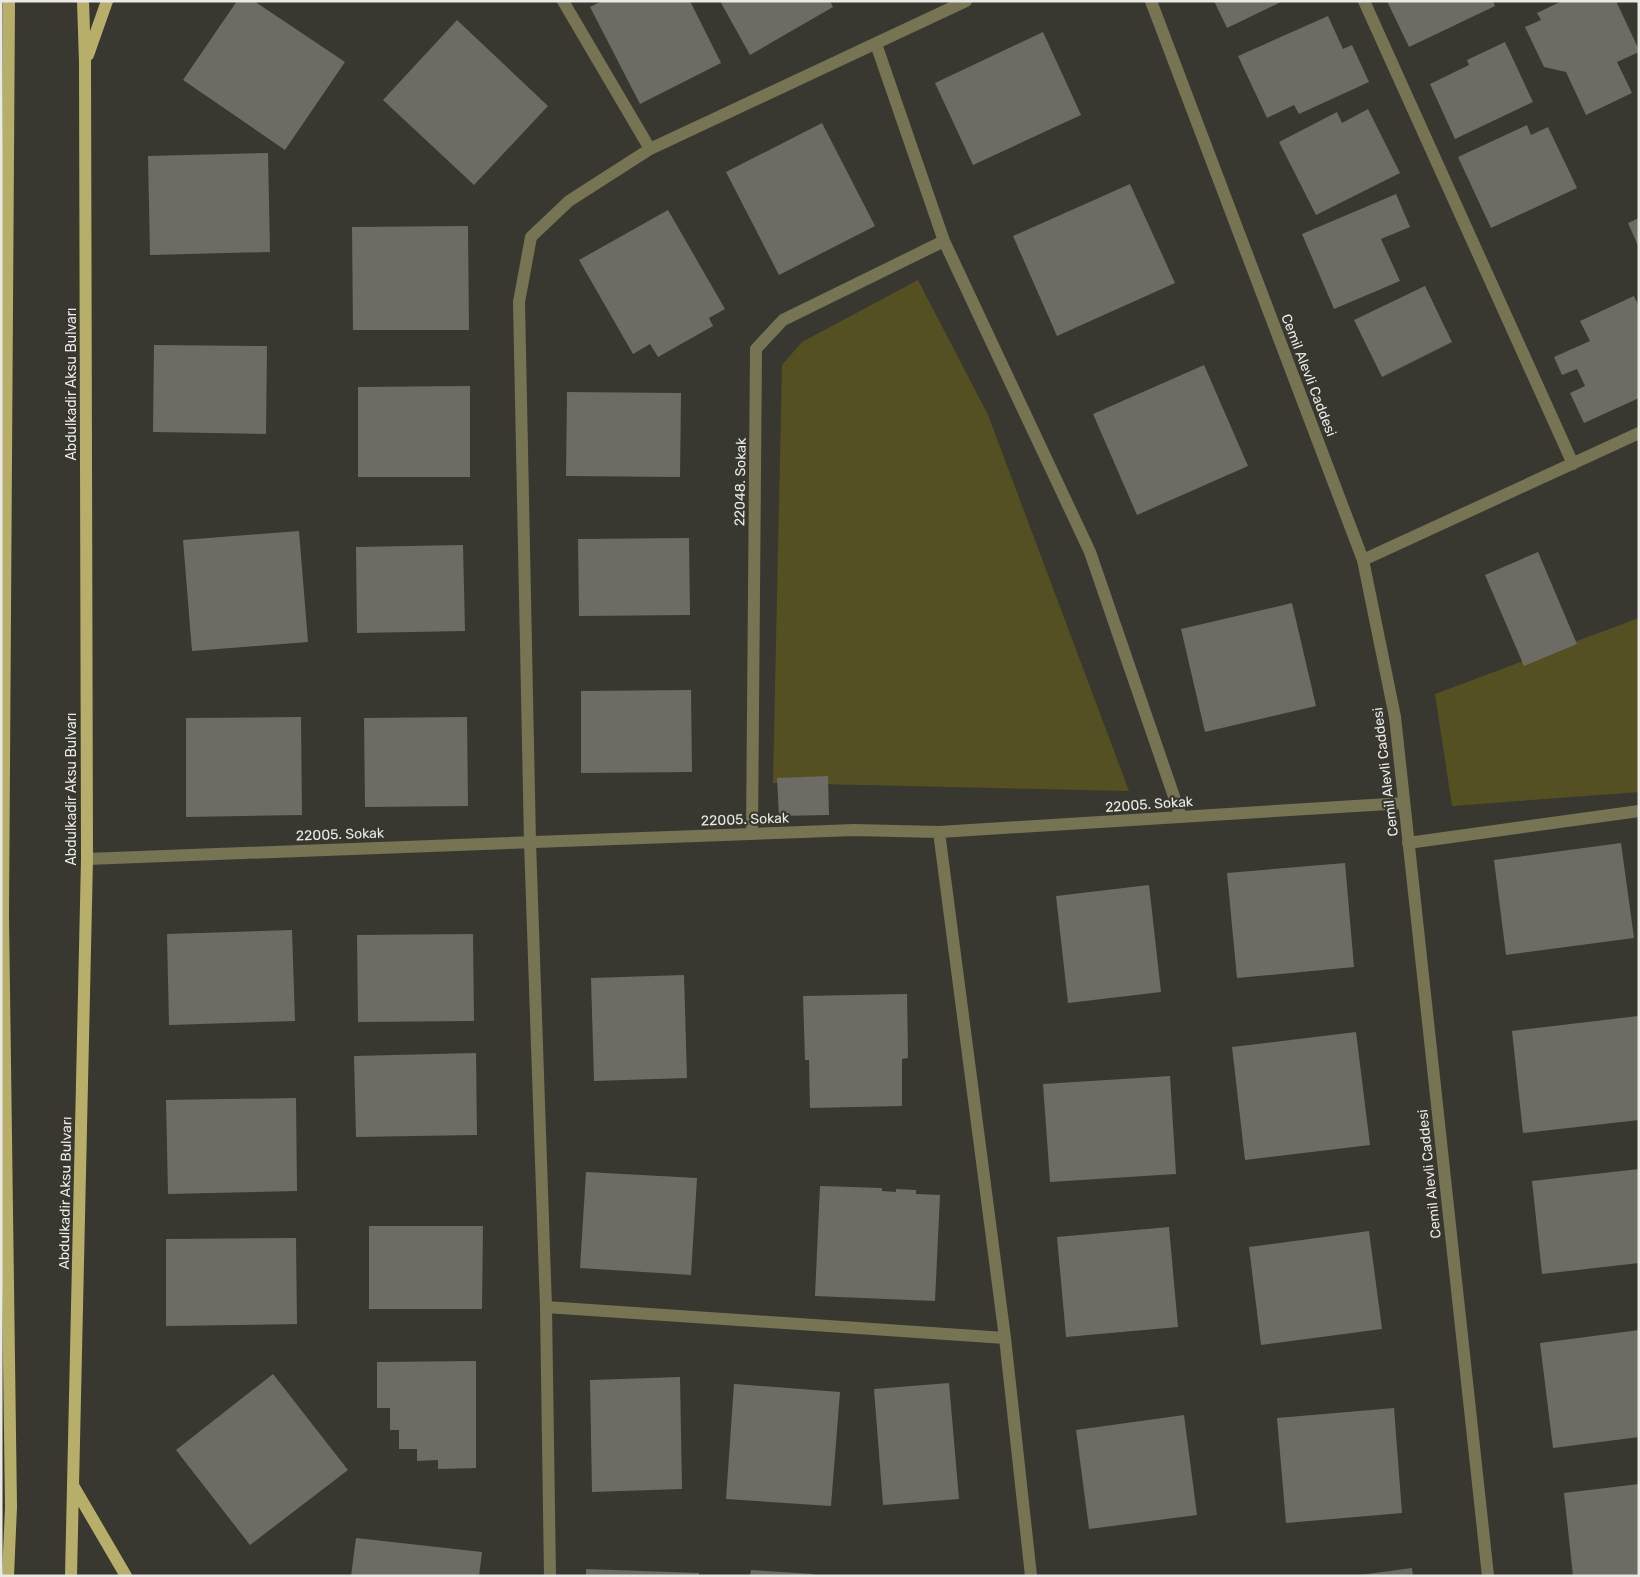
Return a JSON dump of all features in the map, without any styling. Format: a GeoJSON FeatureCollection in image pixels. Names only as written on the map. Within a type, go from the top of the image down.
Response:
{"type":"FeatureCollection","features":[{"type":"Feature","properties":{"kind":"main road"},"geometry":{"type":"LineString","coordinates":[[8,1576],[11,1508],[2,916],[3,522],[9,1]]}},
{"type":"Feature","properties":{"kind":"main road","name":"Abdulkadir Aksu Bulvarı"},"geometry":{"type":"LineString","coordinates":[[71,1576],[87,859],[86,62],[83,1]]}},
{"type":"Feature","properties":{"kind":"main road"},"geometry":{"type":"LineString","coordinates":[[86,62],[107,1]]}},
{"type":"Feature","properties":{"kind":"main road"},"geometry":{"type":"LineString","coordinates":[[1,74],[8,92]]}},
{"type":"Feature","properties":{"kind":"main road"},"geometry":{"type":"LineString","coordinates":[[74,1488],[126,1576]]}},
{"type":"Feature","properties":{"kind":"main road"},"geometry":{"type":"LineString","coordinates":[[1,1525],[11,1508]]}},
{"type":"Feature","properties":{"kind":"street"},"geometry":{"type":"LineString","coordinates":[[563,1],[650,150]]}},
{"type":"Feature","properties":{"kind":"street"},"geometry":{"type":"LineString","coordinates":[[550,1576],[546,1307],[530,842],[519,302],[531,237],[569,200],[650,150],[966,1]]}},
{"type":"Feature","properties":{"kind":"street","name":"Cemil Alevli Caddesi"},"geometry":{"type":"LineString","coordinates":[[1151,1],[1363,560],[1395,717],[1488,1576]]}},
{"type":"Feature","properties":{"kind":"street"},"geometry":{"type":"LineString","coordinates":[[1364,1],[1572,464]]}},
{"type":"Feature","properties":{"kind":"street"},"geometry":{"type":"LineString","coordinates":[[876,44],[944,241],[1090,552],[1181,816]]}},
{"type":"Feature","properties":{"kind":"street","name":"22048. Sokak"},"geometry":{"type":"LineString","coordinates":[[752,834],[756,349],[783,320],[944,241]]}},
{"type":"Feature","properties":{"kind":"street"},"geometry":{"type":"LineString","coordinates":[[1363,560],[1639,433]]}},
{"type":"Feature","properties":{"kind":"street","name":"22005. Sokak"},"geometry":{"type":"LineString","coordinates":[[87,859],[854,830],[939,832],[1404,802]]}},
{"type":"Feature","properties":{"kind":"street"},"geometry":{"type":"LineString","coordinates":[[1408,843],[1639,811]]}},
{"type":"Feature","properties":{"kind":"street"},"geometry":{"type":"LineString","coordinates":[[939,832],[1005,1338],[1031,1576]]}},
{"type":"Feature","properties":{"kind":"street"},"geometry":{"type":"LineString","coordinates":[[546,1307],[1005,1338]]}},
{"type":"Feature","properties":{"kind":"shaded area"},"geometry":{"type":"Polygon","coordinates":[[[918,280],[988,415],[1129,791],[773,783],[782,365],[802,342],[918,280]]]}},
{"type":"Feature","properties":{"kind":"shaded area"},"geometry":{"type":"Polygon","coordinates":[[[1639,618],[1639,792],[1452,806],[1435,694],[1639,618]]]}},
{"type":"Feature","properties":{"kind":"building"},"geometry":{"type":"Polygon","coordinates":[[[237,1],[254,1],[345,62],[285,150],[183,80],[237,1]]]}},
{"type":"Feature","properties":{"kind":"building"},"geometry":{"type":"Polygon","coordinates":[[[602,1],[690,1],[721,63],[640,104],[590,7],[602,1]]]}},
{"type":"Feature","properties":{"kind":"building"},"geometry":{"type":"Polygon","coordinates":[[[720,1],[830,1],[833,7],[750,55],[720,1]]]}},
{"type":"Feature","properties":{"kind":"building"},"geometry":{"type":"Polygon","coordinates":[[[1214,1],[1283,1],[1227,28],[1214,1]]]}},
{"type":"Feature","properties":{"kind":"building"},"geometry":{"type":"Polygon","coordinates":[[[1387,1],[1493,1],[1495,6],[1409,47],[1387,1]]]}},
{"type":"Feature","properties":{"kind":"building"},"geometry":{"type":"Polygon","coordinates":[[[1562,1],[1616,1],[1639,50],[1639,52],[1617,62],[1632,93],[1586,115],[1566,72],[1544,67],[1525,27],[1541,20],[1537,13],[1562,1]]]}},
{"type":"Feature","properties":{"kind":"building"},"geometry":{"type":"Polygon","coordinates":[[[1328,16],[1343,49],[1352,45],[1369,82],[1299,114],[1294,105],[1267,118],[1238,56],[1328,16]]]}},
{"type":"Feature","properties":{"kind":"building"},"geometry":{"type":"Polygon","coordinates":[[[457,20],[548,106],[474,185],[383,100],[457,20]]]}},
{"type":"Feature","properties":{"kind":"building"},"geometry":{"type":"Polygon","coordinates":[[[1043,32],[1081,115],[973,165],[935,83],[1043,32]]]}},
{"type":"Feature","properties":{"kind":"building"},"geometry":{"type":"Polygon","coordinates":[[[1505,42],[1533,102],[1455,139],[1430,84],[1469,65],[1467,60],[1505,42]]]}},
{"type":"Feature","properties":{"kind":"building"},"geometry":{"type":"Polygon","coordinates":[[[1368,109],[1400,173],[1316,215],[1279,142],[1337,112],[1342,123],[1368,109]]]}},
{"type":"Feature","properties":{"kind":"building"},"geometry":{"type":"Polygon","coordinates":[[[822,123],[875,226],[779,275],[726,172],[822,123]]]}},
{"type":"Feature","properties":{"kind":"building"},"geometry":{"type":"Polygon","coordinates":[[[1527,125],[1531,135],[1548,127],[1577,188],[1491,228],[1458,157],[1527,125]]]}},
{"type":"Feature","properties":{"kind":"building"},"geometry":{"type":"Polygon","coordinates":[[[268,153],[270,252],[150,255],[148,156],[268,153]]]}},
{"type":"Feature","properties":{"kind":"building"},"geometry":{"type":"Polygon","coordinates":[[[1130,184],[1175,283],[1057,336],[1013,236],[1130,184]]]}},
{"type":"Feature","properties":{"kind":"building"},"geometry":{"type":"Polygon","coordinates":[[[1396,194],[1410,227],[1381,239],[1400,281],[1334,309],[1302,234],[1396,194]]]}},
{"type":"Feature","properties":{"kind":"building"},"geometry":{"type":"Polygon","coordinates":[[[668,210],[725,309],[709,318],[713,326],[658,357],[650,344],[633,354],[579,260],[668,210]]]}},
{"type":"Feature","properties":{"kind":"building"},"geometry":{"type":"Polygon","coordinates":[[[1639,218],[1639,248],[1628,223],[1639,218]]]}},
{"type":"Feature","properties":{"kind":"building"},"geometry":{"type":"Polygon","coordinates":[[[468,226],[469,330],[353,330],[352,227],[468,226]]]}},
{"type":"Feature","properties":{"kind":"building"},"geometry":{"type":"Polygon","coordinates":[[[1425,286],[1452,342],[1382,377],[1354,320],[1425,286]]]}},
{"type":"Feature","properties":{"kind":"building"},"geometry":{"type":"Polygon","coordinates":[[[1634,296],[1639,307],[1639,398],[1584,423],[1570,393],[1585,386],[1577,369],[1562,375],[1554,357],[1590,341],[1580,321],[1634,296]]]}},
{"type":"Feature","properties":{"kind":"building"},"geometry":{"type":"Polygon","coordinates":[[[154,345],[267,346],[266,434],[153,432],[154,345]]]}},
{"type":"Feature","properties":{"kind":"building"},"geometry":{"type":"Polygon","coordinates":[[[1204,365],[1248,466],[1137,515],[1093,414],[1204,365]]]}},
{"type":"Feature","properties":{"kind":"building"},"geometry":{"type":"Polygon","coordinates":[[[470,386],[470,477],[358,477],[358,387],[470,386]]]}},
{"type":"Feature","properties":{"kind":"building"},"geometry":{"type":"Polygon","coordinates":[[[567,392],[681,393],[680,477],[566,476],[567,392]]]}},
{"type":"Feature","properties":{"kind":"building"},"geometry":{"type":"Polygon","coordinates":[[[299,531],[308,642],[192,651],[183,540],[299,531]]]}},
{"type":"Feature","properties":{"kind":"building"},"geometry":{"type":"Polygon","coordinates":[[[689,538],[690,615],[579,616],[578,539],[689,538]]]}},
{"type":"Feature","properties":{"kind":"building"},"geometry":{"type":"Polygon","coordinates":[[[463,545],[465,631],[357,633],[356,547],[463,545]]]}},
{"type":"Feature","properties":{"kind":"building"},"geometry":{"type":"Polygon","coordinates":[[[1538,552],[1577,644],[1524,666],[1485,575],[1538,552]]]}},
{"type":"Feature","properties":{"kind":"building"},"geometry":{"type":"Polygon","coordinates":[[[1292,603],[1316,706],[1205,732],[1181,629],[1292,603]]]}},
{"type":"Feature","properties":{"kind":"building"},"geometry":{"type":"Polygon","coordinates":[[[691,690],[692,772],[581,773],[581,691],[691,690]]]}},
{"type":"Feature","properties":{"kind":"building"},"geometry":{"type":"Polygon","coordinates":[[[301,717],[302,815],[186,817],[186,718],[301,717]]]}},
{"type":"Feature","properties":{"kind":"building"},"geometry":{"type":"Polygon","coordinates":[[[467,717],[468,806],[365,807],[364,718],[467,717]]]}},
{"type":"Feature","properties":{"kind":"building"},"geometry":{"type":"Polygon","coordinates":[[[828,776],[829,815],[779,816],[777,778],[828,776]]]}},
{"type":"Feature","properties":{"kind":"building"},"geometry":{"type":"Polygon","coordinates":[[[1621,843],[1634,938],[1506,955],[1494,860],[1621,843]]]}},
{"type":"Feature","properties":{"kind":"building"},"geometry":{"type":"Polygon","coordinates":[[[1345,863],[1354,967],[1237,978],[1227,873],[1345,863]]]}},
{"type":"Feature","properties":{"kind":"building"},"geometry":{"type":"Polygon","coordinates":[[[1149,885],[1161,992],[1068,1003],[1056,896],[1149,885]]]}},
{"type":"Feature","properties":{"kind":"building"},"geometry":{"type":"Polygon","coordinates":[[[292,930],[295,1021],[169,1025],[167,934],[292,930]]]}},
{"type":"Feature","properties":{"kind":"building"},"geometry":{"type":"Polygon","coordinates":[[[473,934],[474,1021],[358,1022],[357,935],[473,934]]]}},
{"type":"Feature","properties":{"kind":"building"},"geometry":{"type":"Polygon","coordinates":[[[684,975],[687,1078],[594,1081],[591,978],[684,975]]]}},
{"type":"Feature","properties":{"kind":"building"},"geometry":{"type":"Polygon","coordinates":[[[907,994],[908,1058],[902,1059],[902,1106],[810,1108],[809,1060],[805,1060],[803,996],[907,994]]]}},
{"type":"Feature","properties":{"kind":"building"},"geometry":{"type":"Polygon","coordinates":[[[1638,1016],[1639,1120],[1523,1133],[1512,1031],[1638,1016]]]}},
{"type":"Feature","properties":{"kind":"building"},"geometry":{"type":"Polygon","coordinates":[[[1356,1032],[1370,1145],[1245,1160],[1232,1047],[1356,1032]]]}},
{"type":"Feature","properties":{"kind":"building"},"geometry":{"type":"Polygon","coordinates":[[[476,1053],[477,1135],[356,1137],[354,1056],[476,1053]]]}},
{"type":"Feature","properties":{"kind":"building"},"geometry":{"type":"Polygon","coordinates":[[[1170,1076],[1176,1174],[1050,1182],[1043,1084],[1170,1076]]]}},
{"type":"Feature","properties":{"kind":"building"},"geometry":{"type":"Polygon","coordinates":[[[296,1098],[297,1191],[168,1194],[166,1100],[296,1098]]]}},
{"type":"Feature","properties":{"kind":"building"},"geometry":{"type":"Polygon","coordinates":[[[1639,1169],[1639,1263],[1542,1274],[1532,1181],[1639,1169]]]}},
{"type":"Feature","properties":{"kind":"building"},"geometry":{"type":"Polygon","coordinates":[[[586,1172],[697,1178],[691,1275],[580,1268],[586,1172]]]}},
{"type":"Feature","properties":{"kind":"building"},"geometry":{"type":"Polygon","coordinates":[[[820,1186],[882,1188],[882,1191],[896,1192],[896,1189],[916,1190],[916,1194],[940,1195],[935,1301],[815,1296],[820,1186]]]}},
{"type":"Feature","properties":{"kind":"building"},"geometry":{"type":"Polygon","coordinates":[[[369,1226],[483,1226],[482,1309],[369,1309],[369,1226]]]}},
{"type":"Feature","properties":{"kind":"building"},"geometry":{"type":"Polygon","coordinates":[[[1169,1227],[1178,1327],[1066,1337],[1057,1237],[1169,1227]]]}},
{"type":"Feature","properties":{"kind":"building"},"geometry":{"type":"Polygon","coordinates":[[[1369,1231],[1382,1329],[1261,1345],[1249,1247],[1369,1231]]]}},
{"type":"Feature","properties":{"kind":"building"},"geometry":{"type":"Polygon","coordinates":[[[296,1238],[297,1324],[166,1326],[166,1239],[296,1238]]]}},
{"type":"Feature","properties":{"kind":"building"},"geometry":{"type":"Polygon","coordinates":[[[1639,1330],[1639,1437],[1553,1448],[1540,1343],[1639,1330]]]}},
{"type":"Feature","properties":{"kind":"building"},"geometry":{"type":"Polygon","coordinates":[[[476,1361],[476,1468],[438,1469],[438,1460],[417,1461],[417,1449],[399,1449],[399,1430],[390,1430],[390,1408],[377,1408],[377,1362],[476,1361]]]}},
{"type":"Feature","properties":{"kind":"building"},"geometry":{"type":"Polygon","coordinates":[[[273,1374],[348,1470],[250,1545],[176,1450],[273,1374]]]}},
{"type":"Feature","properties":{"kind":"building"},"geometry":{"type":"Polygon","coordinates":[[[680,1377],[682,1489],[592,1492],[590,1380],[680,1377]]]}},
{"type":"Feature","properties":{"kind":"building"},"geometry":{"type":"Polygon","coordinates":[[[949,1383],[959,1499],[883,1505],[874,1389],[949,1383]]]}},
{"type":"Feature","properties":{"kind":"building"},"geometry":{"type":"Polygon","coordinates":[[[734,1384],[840,1392],[831,1506],[726,1499],[734,1384]]]}},
{"type":"Feature","properties":{"kind":"building"},"geometry":{"type":"Polygon","coordinates":[[[1394,1408],[1402,1513],[1286,1523],[1277,1418],[1394,1408]]]}},
{"type":"Feature","properties":{"kind":"building"},"geometry":{"type":"Polygon","coordinates":[[[1184,1415],[1197,1515],[1089,1529],[1076,1430],[1184,1415]]]}},
{"type":"Feature","properties":{"kind":"building"},"geometry":{"type":"Polygon","coordinates":[[[1639,1484],[1639,1576],[1573,1576],[1564,1493],[1639,1484]]]}},
{"type":"Feature","properties":{"kind":"building"},"geometry":{"type":"Polygon","coordinates":[[[356,1538],[482,1552],[479,1576],[351,1576],[356,1538]]]}},
{"type":"Feature","properties":{"kind":"building"},"geometry":{"type":"Polygon","coordinates":[[[1412,1568],[1413,1576],[1360,1576],[1360,1575],[1412,1568]]]}},
{"type":"Feature","properties":{"kind":"building"},"geometry":{"type":"Polygon","coordinates":[[[586,1569],[699,1573],[699,1576],[586,1576],[586,1569]]]}},
{"type":"Feature","properties":{"kind":"building"},"geometry":{"type":"Polygon","coordinates":[[[751,1570],[813,1574],[812,1576],[750,1576],[751,1570]]]}}]}
